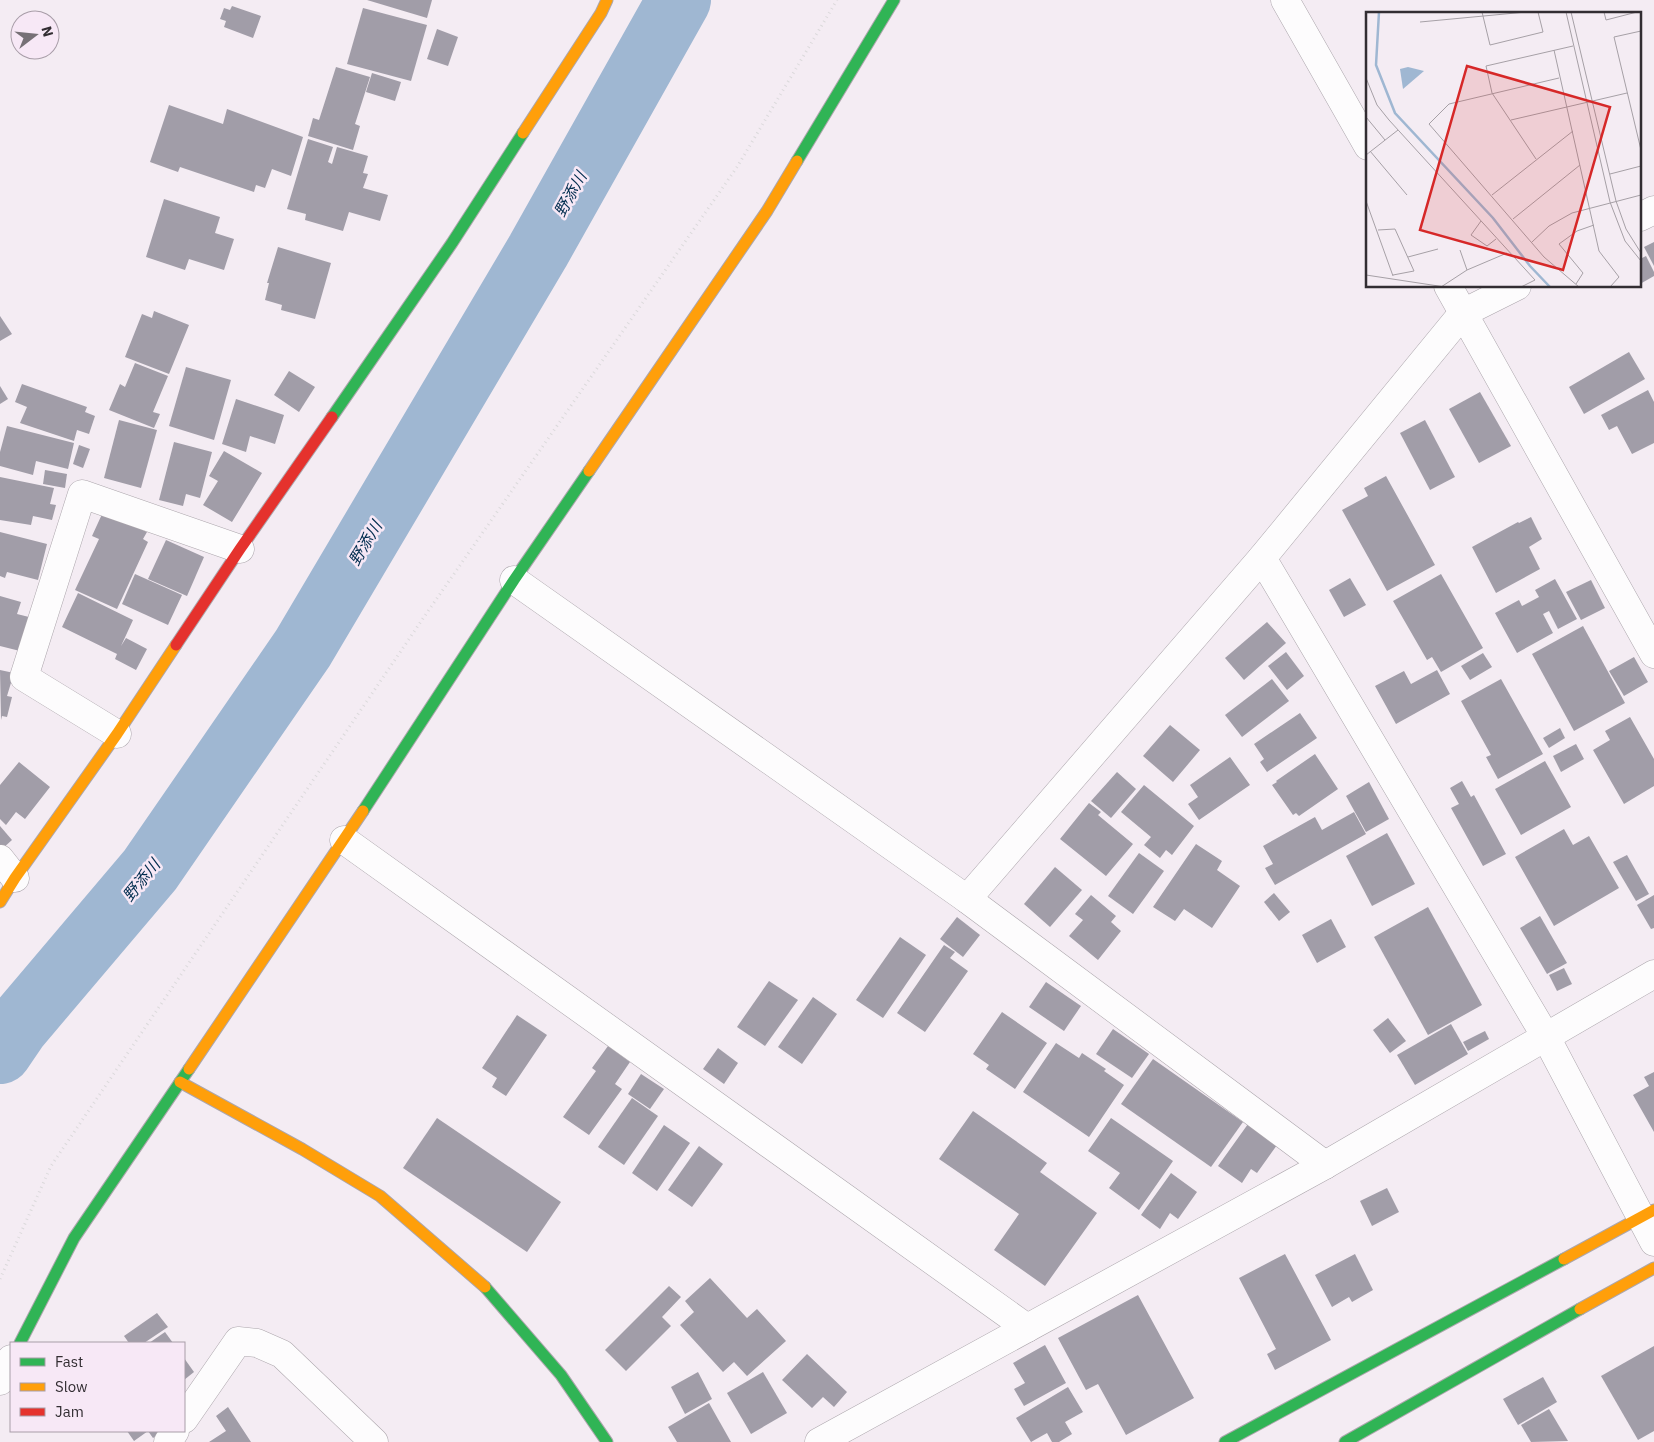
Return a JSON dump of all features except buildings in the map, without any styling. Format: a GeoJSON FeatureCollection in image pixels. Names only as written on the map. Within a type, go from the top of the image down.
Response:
{"type":"FeatureCollection","features":[{"type":"Feature","properties":{"kind":"street"},"geometry":{"type":"LineString","coordinates":[[0,902],[7,868],[117,734],[240,549],[452,243],[596,21],[607,0]]}},
{"type":"Feature","properties":{"kind":"street"},"geometry":{"type":"LineString","coordinates":[[21,1342],[74,1238],[344,840],[514,580],[767,211],[894,0]]}},
{"type":"Feature","properties":{"kind":"street"},"geometry":{"type":"LineString","coordinates":[[1285,0],[1366,142]]}},
{"type":"Feature","properties":{"kind":"street"},"geometry":{"type":"LineString","coordinates":[[1642,217],[1654,210]]}},
{"type":"Feature","properties":{"kind":"street"},"geometry":{"type":"LineString","coordinates":[[1449,288],[1654,654]]}},
{"type":"Feature","properties":{"kind":"street"},"geometry":{"type":"LineString","coordinates":[[967,899],[1262,558],[1463,313],[1513,288]]}},
{"type":"Feature","properties":{"kind":"street"},"geometry":{"type":"LineString","coordinates":[[117,734],[24,677],[82,494],[240,549]]}},
{"type":"Feature","properties":{"kind":"street"},"geometry":{"type":"LineString","coordinates":[[1262,558],[1546,1038],[1647,1214],[1654,1242]]}},
{"type":"Feature","properties":{"kind":"street"},"geometry":{"type":"LineString","coordinates":[[514,580],[967,899],[1325,1165]]}},
{"type":"Feature","properties":{"kind":"street"},"geometry":{"type":"LineString","coordinates":[[344,840],[1027,1328]]}},
{"type":"Feature","properties":{"kind":"street"},"geometry":{"type":"LineString","coordinates":[[819,1442],[1325,1165],[1654,974]]}},
{"type":"Feature","properties":{"kind":"street"},"geometry":{"type":"LineString","coordinates":[[180,1082],[302,1149],[380,1196],[490,1291],[561,1375],[607,1442]]}},
{"type":"Feature","properties":{"kind":"street"},"geometry":{"type":"LineString","coordinates":[[1225,1442],[1647,1214]]}},
{"type":"Feature","properties":{"kind":"street"},"geometry":{"type":"LineString","coordinates":[[1345,1442],[1654,1268]]}},
{"type":"Feature","properties":{"kind":"street"},"geometry":{"type":"LineString","coordinates":[[185,1418],[238,1341],[257,1343],[282,1354],[374,1442]]}},
{"type":"Feature","properties":{"kind":"street"},"geometry":{"type":"LineString","coordinates":[[0,1381],[10,1361]]}},
{"type":"Feature","properties":{"kind":"path"},"geometry":{"type":"LineString","coordinates":[[0,1278],[51,1166],[424,617],[737,167],[837,0]]}},
{"type":"Feature","properties":{"kind":"waterway","name":"野添川"},"geometry":{"type":"LineString","coordinates":[[0,1052],[17,1027],[150,870],[303,648],[538,251],[679,0]]}},
{"type":"Feature","properties":{"kind":"traffic: fast"},"geometry":{"type":"LineString","coordinates":[[797,161],[894,0]]}},
{"type":"Feature","properties":{"kind":"traffic: fast"},"geometry":{"type":"LineString","coordinates":[[332,417],[452,243],[523,133]]}},
{"type":"Feature","properties":{"kind":"traffic: fast"},"geometry":{"type":"LineString","coordinates":[[363,811],[514,580],[589,471]]}},
{"type":"Feature","properties":{"kind":"traffic: fast"},"geometry":{"type":"LineString","coordinates":[[21,1342],[74,1238],[189,1069]]}},
{"type":"Feature","properties":{"kind":"traffic: fast"},"geometry":{"type":"LineString","coordinates":[[1225,1442],[1564,1259]]}},
{"type":"Feature","properties":{"kind":"traffic: fast"},"geometry":{"type":"LineString","coordinates":[[485,1287],[561,1375],[607,1442]]}},
{"type":"Feature","properties":{"kind":"traffic: fast"},"geometry":{"type":"LineString","coordinates":[[1345,1442],[1580,1309]]}},
{"type":"Feature","properties":{"kind":"traffic: slow"},"geometry":{"type":"LineString","coordinates":[[523,133],[601,13],[607,0]]}},
{"type":"Feature","properties":{"kind":"traffic: slow"},"geometry":{"type":"LineString","coordinates":[[589,471],[767,211],[797,161]]}},
{"type":"Feature","properties":{"kind":"traffic: slow"},"geometry":{"type":"LineString","coordinates":[[0,902],[117,734],[176,645]]}},
{"type":"Feature","properties":{"kind":"traffic: slow"},"geometry":{"type":"LineString","coordinates":[[189,1069],[363,811]]}},
{"type":"Feature","properties":{"kind":"traffic: slow"},"geometry":{"type":"LineString","coordinates":[[180,1082],[302,1149],[380,1196],[485,1287]]}},
{"type":"Feature","properties":{"kind":"traffic: slow"},"geometry":{"type":"LineString","coordinates":[[1564,1259],[1654,1210]]}},
{"type":"Feature","properties":{"kind":"traffic: slow"},"geometry":{"type":"LineString","coordinates":[[1580,1309],[1654,1268]]}},
{"type":"Feature","properties":{"kind":"traffic: jam"},"geometry":{"type":"LineString","coordinates":[[176,645],[332,417]]}}]}
